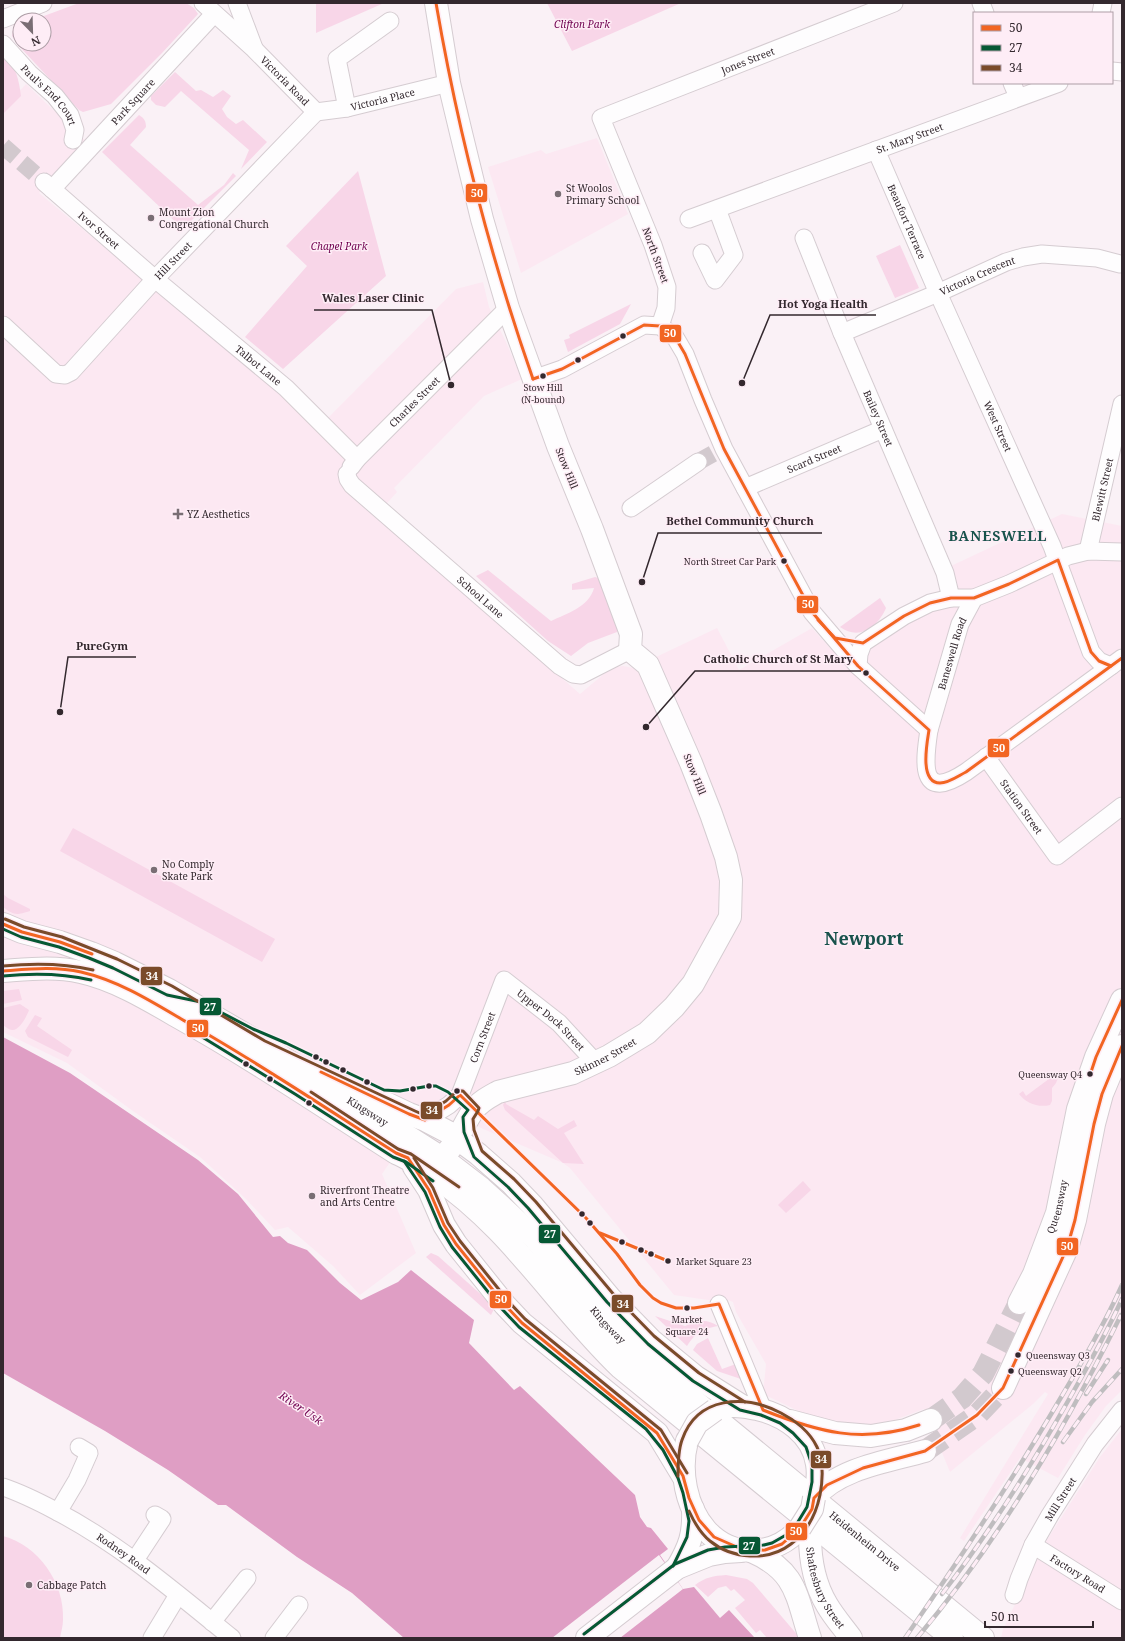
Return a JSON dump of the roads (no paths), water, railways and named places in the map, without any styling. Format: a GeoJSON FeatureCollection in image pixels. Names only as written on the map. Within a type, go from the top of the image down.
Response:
{"type":"FeatureCollection","features":[{"type":"Feature","properties":{"kind":"main road","name":"Stow Hill"},"geometry":{"type":"LineString","coordinates":[[436,3],[449,83],[482,219],[508,308],[558,446],[592,529],[631,634],[630,650],[648,665],[691,763],[711,814],[726,857],[731,880],[730,917]]}},
{"type":"Feature","properties":{"kind":"main road","name":"Skinner Street"},"geometry":{"type":"LineString","coordinates":[[467,1107],[498,1092],[573,1073],[628,1046],[647,1033],[674,1007],[692,984],[730,917]]}},
{"type":"Feature","properties":{"kind":"main road","name":"Kingsway"},"geometry":{"type":"LineString","coordinates":[[3,924],[22,932],[60,942],[115,963],[169,990],[263,1045],[442,1158],[481,1188],[516,1220],[535,1239],[607,1325],[636,1353],[673,1383]]}},
{"type":"Feature","properties":{"kind":"main road","name":"Kingsway"},"geometry":{"type":"LineString","coordinates":[[3,971],[61,968],[92,975],[112,983],[198,1028],[396,1153],[408,1158],[462,1196],[534,1269],[604,1352],[657,1399]]}},
{"type":"Feature","properties":{"kind":"main road","name":"Queensway"},"geometry":{"type":"LineString","coordinates":[[1079,1105],[1078,1082],[1091,1048],[1122,983]]}},
{"type":"Feature","properties":{"kind":"main road","name":"Queensway"},"geometry":{"type":"LineString","coordinates":[[1019,1303],[1034,1274],[1057,1213],[1079,1105],[1096,1057],[1122,1000]]}},
{"type":"Feature","properties":{"kind":"main road"},"geometry":{"type":"LineString","coordinates":[[263,1045],[409,1114],[425,1120],[457,1137],[511,1183],[532,1205],[611,1299],[651,1340],[696,1377],[753,1408],[783,1419],[835,1433],[871,1436],[906,1430],[931,1420]]}},
{"type":"Feature","properties":{"kind":"main road","name":"Queensway"},"geometry":{"type":"LineString","coordinates":[[1003,1388],[1067,1248],[1075,1220],[1094,1124],[1102,1094],[1122,1046]]}},
{"type":"Feature","properties":{"kind":"main road"},"geometry":{"type":"LineString","coordinates":[[408,1158],[425,1163],[442,1158],[457,1137],[467,1107]]}},
{"type":"Feature","properties":{"kind":"main road"},"geometry":{"type":"LineString","coordinates":[[467,1107],[469,1131],[478,1154]]}},
{"type":"Feature","properties":{"kind":"main road"},"geometry":{"type":"LineString","coordinates":[[408,1158],[429,1190],[444,1225],[456,1244],[505,1305],[522,1323],[657,1433],[683,1476],[693,1509],[699,1520],[714,1538],[734,1547],[749,1551],[777,1565],[788,1577],[794,1589],[810,1638]]}},
{"type":"Feature","properties":{"kind":"main road","name":"Heidenheim Drive"},"geometry":{"type":"LineString","coordinates":[[673,1383],[984,1638]]}},
{"type":"Feature","properties":{"kind":"main road","name":"Heidenheim Drive"},"geometry":{"type":"LineString","coordinates":[[657,1399],[952,1638]]}},
{"type":"Feature","properties":{"kind":"main road"},"geometry":{"type":"LineString","coordinates":[[683,1476],[684,1454],[687,1441],[698,1423],[715,1410],[728,1406],[753,1408]]}},
{"type":"Feature","properties":{"kind":"main road"},"geometry":{"type":"LineString","coordinates":[[783,1419],[800,1433],[810,1444],[817,1464],[818,1473],[815,1497]]}},
{"type":"Feature","properties":{"kind":"main road"},"geometry":{"type":"LineString","coordinates":[[815,1497],[833,1482],[852,1472],[925,1451]]}},
{"type":"Feature","properties":{"kind":"main road","name":"Shaftesbury Street"},"geometry":{"type":"LineString","coordinates":[[815,1497],[805,1532],[813,1570],[822,1596],[831,1612],[851,1638]]}},
{"type":"Feature","properties":{"kind":"main road"},"geometry":{"type":"LineString","coordinates":[[674,1570],[686,1552],[693,1534],[693,1509]]}},
{"type":"Feature","properties":{"kind":"main road"},"geometry":{"type":"LineString","coordinates":[[587,1638],[674,1570],[709,1555],[725,1552],[765,1550],[782,1544],[805,1532]]}},
{"type":"Feature","properties":{"kind":"street"},"geometry":{"type":"LineString","coordinates":[[3,19],[43,3]]}},
{"type":"Feature","properties":{"kind":"street","name":"Victoria Road"},"geometry":{"type":"LineString","coordinates":[[237,3],[254,49]]}},
{"type":"Feature","properties":{"kind":"street","name":"Jones Street"},"geometry":{"type":"LineString","coordinates":[[601,118],[894,3]]}},
{"type":"Feature","properties":{"kind":"street","name":"Victoria Road"},"geometry":{"type":"LineString","coordinates":[[208,9],[254,49],[316,112]]}},
{"type":"Feature","properties":{"kind":"street","name":"Park Square"},"geometry":{"type":"LineString","coordinates":[[48,186],[208,9]]}},
{"type":"Feature","properties":{"kind":"street"},"geometry":{"type":"LineString","coordinates":[[347,108],[337,59],[390,20]]}},
{"type":"Feature","properties":{"kind":"street","name":"Paul's End Court"},"geometry":{"type":"LineString","coordinates":[[3,44],[29,73],[55,96],[70,115],[71,135]]}},
{"type":"Feature","properties":{"kind":"street","name":"Victoria Place"},"geometry":{"type":"LineString","coordinates":[[316,112],[347,108],[449,83]]}},
{"type":"Feature","properties":{"kind":"street","name":"St. Mary Street"},"geometry":{"type":"LineString","coordinates":[[689,219],[876,150],[1015,90],[1053,84]]}},
{"type":"Feature","properties":{"kind":"street","name":"Hill Street"},"geometry":{"type":"LineString","coordinates":[[3,325],[56,374],[65,375],[71,372],[155,278],[316,112]]}},
{"type":"Feature","properties":{"kind":"street","name":"North Street"},"geometry":{"type":"LineString","coordinates":[[601,118],[653,245],[667,287],[666,308],[660,326]]}},
{"type":"Feature","properties":{"kind":"street","name":"Beaufort Terrace"},"geometry":{"type":"LineString","coordinates":[[876,150],[938,293]]}},
{"type":"Feature","properties":{"kind":"street","name":"Ivor Street"},"geometry":{"type":"LineString","coordinates":[[48,186],[155,278]]}},
{"type":"Feature","properties":{"kind":"street"},"geometry":{"type":"LineString","coordinates":[[702,253],[716,280],[734,255],[717,209]]}},
{"type":"Feature","properties":{"kind":"street","name":"Bailey Street"},"geometry":{"type":"LineString","coordinates":[[804,238],[842,333],[945,573],[951,598]]}},
{"type":"Feature","properties":{"kind":"street","name":"Victoria Crescent"},"geometry":{"type":"LineString","coordinates":[[842,333],[938,293],[1006,262],[1042,254],[1097,258],[1120,264]]}},
{"type":"Feature","properties":{"kind":"street","name":"Talbot Lane"},"geometry":{"type":"LineString","coordinates":[[155,278],[286,388],[357,459]]}},
{"type":"Feature","properties":{"kind":"street","name":"West Street"},"geometry":{"type":"LineString","coordinates":[[938,293],[1058,560],[1091,652],[1099,661],[1117,662]]}},
{"type":"Feature","properties":{"kind":"street","name":"Charles Street"},"geometry":{"type":"LineString","coordinates":[[343,476],[357,459],[508,308]]}},
{"type":"Feature","properties":{"kind":"street"},"geometry":{"type":"LineString","coordinates":[[534,379],[562,368],[644,325],[660,326],[676,337],[685,354],[721,450],[745,488],[812,612],[858,666],[929,730],[925,762],[928,774],[937,783],[943,784],[954,780],[1117,662]]}},
{"type":"Feature","properties":{"kind":"street","name":"Blewitt Street"},"geometry":{"type":"LineString","coordinates":[[1088,552],[1122,404]]}},
{"type":"Feature","properties":{"kind":"street","name":"Scard Street"},"geometry":{"type":"LineString","coordinates":[[745,488],[883,429]]}},
{"type":"Feature","properties":{"kind":"street"},"geometry":{"type":"LineString","coordinates":[[631,508],[698,462]]}},
{"type":"Feature","properties":{"kind":"street","name":"School Lane"},"geometry":{"type":"LineString","coordinates":[[343,476],[560,666],[573,674],[580,675],[630,650]]}},
{"type":"Feature","properties":{"kind":"street"},"geometry":{"type":"LineString","coordinates":[[858,666],[859,654],[863,643],[930,603],[951,598],[974,598],[1009,584],[1068,556],[1088,552],[1122,552]]}},
{"type":"Feature","properties":{"kind":"street","name":"Baneswell Road"},"geometry":{"type":"LineString","coordinates":[[929,730],[960,624],[974,598]]}},
{"type":"Feature","properties":{"kind":"street"},"geometry":{"type":"LineString","coordinates":[[834,638],[863,643]]}},
{"type":"Feature","properties":{"kind":"street","name":"Station Street"},"geometry":{"type":"LineString","coordinates":[[986,757],[1057,856],[1122,806]]}},
{"type":"Feature","properties":{"kind":"street","name":"Upper Dock Street"},"geometry":{"type":"LineString","coordinates":[[504,980],[560,1023],[596,1063]]}},
{"type":"Feature","properties":{"kind":"street","name":"Corn Street"},"geometry":{"type":"LineString","coordinates":[[425,1120],[448,1106],[467,1107],[504,980]]}},
{"type":"Feature","properties":{"kind":"street"},"geometry":{"type":"LineString","coordinates":[[719,1304],[753,1408]]}},
{"type":"Feature","properties":{"kind":"street","name":"Mill Street"},"geometry":{"type":"LineString","coordinates":[[1014,1596],[1018,1579],[1033,1545],[1050,1515],[1095,1444],[1122,1410]]}},
{"type":"Feature","properties":{"kind":"street"},"geometry":{"type":"LineString","coordinates":[[58,1512],[77,1480],[89,1453],[79,1447]]}},
{"type":"Feature","properties":{"kind":"street","name":"Rodney Road"},"geometry":{"type":"LineString","coordinates":[[3,1487],[38,1501],[102,1537],[135,1560],[232,1638]]}},
{"type":"Feature","properties":{"kind":"street"},"geometry":{"type":"LineString","coordinates":[[135,1560],[162,1519],[155,1514]]}},
{"type":"Feature","properties":{"kind":"street","name":"Factory Road"},"geometry":{"type":"LineString","coordinates":[[1033,1545],[1122,1601]]}},
{"type":"Feature","properties":{"kind":"street"},"geometry":{"type":"LineString","coordinates":[[212,1622],[247,1578]]}},
{"type":"Feature","properties":{"kind":"street"},"geometry":{"type":"LineString","coordinates":[[152,1638],[178,1595]]}},
{"type":"Feature","properties":{"kind":"street"},"geometry":{"type":"LineString","coordinates":[[274,1638],[299,1605]]}},
{"type":"Feature","properties":{"kind":"water","name":"River Usk"},"geometry":{"type":"Polygon","coordinates":[[[3,1037],[70,1073],[198,1160],[238,1194],[273,1237],[280,1236],[288,1243],[307,1250],[340,1283],[361,1300],[398,1282],[411,1270],[474,1320],[469,1343],[514,1390],[520,1386],[635,1495],[640,1517],[647,1527],[651,1528],[668,1549],[660,1555],[683,1589],[694,1587],[720,1618],[729,1610],[754,1637],[404,1638],[352,1593],[297,1557],[226,1505],[218,1505],[168,1470],[105,1431],[3,1373],[3,1037]]]}},
{"type":"Feature","properties":{"kind":"tunnel"},"geometry":{"type":"LineString","coordinates":[[3,146],[44,182]]}},
{"type":"Feature","properties":{"kind":"tunnel"},"geometry":{"type":"LineString","coordinates":[[698,462],[718,451]]}},
{"type":"Feature","properties":{"kind":"tunnel"},"geometry":{"type":"LineString","coordinates":[[931,1420],[962,1398],[983,1374],[1019,1303]]}},
{"type":"Feature","properties":{"kind":"tunnel"},"geometry":{"type":"LineString","coordinates":[[925,1451],[977,1415],[1003,1388]]}},
{"type":"Feature","properties":{"kind":"railway"},"geometry":{"type":"LineString","coordinates":[[905,1638],[965,1550],[1042,1430],[1085,1357],[1122,1285]]}},
{"type":"Feature","properties":{"kind":"railway"},"geometry":{"type":"LineString","coordinates":[[942,1594],[993,1524],[1039,1451],[1089,1363],[1122,1299]]}},
{"type":"Feature","properties":{"kind":"railway"},"geometry":{"type":"LineString","coordinates":[[917,1638],[975,1563],[1029,1482],[1054,1441],[1121,1315]]}},
{"type":"Feature","properties":{"kind":"railway"},"geometry":{"type":"LineString","coordinates":[[1086,1394],[1108,1360]]}},
{"type":"Feature","properties":{"kind":"railway"},"geometry":{"type":"LineString","coordinates":[[1063,1442],[1092,1402],[1122,1369]]}},
{"type":"Feature","properties":{"kind":"place","name":"St Woolos Primary School"},"geometry":{"type":"Point","coordinates":[558,194]}},
{"type":"Feature","properties":{"kind":"place","name":"Mount Zion Congregational Church"},"geometry":{"type":"Point","coordinates":[151,218]}},
{"type":"Feature","properties":{"kind":"place","name":"Stow Hill (N-bound)"},"geometry":{"type":"Point","coordinates":[543,376]}},
{"type":"Feature","properties":{"kind":"place","name":"Hot Yoga Health"},"geometry":{"type":"Point","coordinates":[742,383]}},
{"type":"Feature","properties":{"kind":"place","name":"Wales Laser Clinic"},"geometry":{"type":"Point","coordinates":[451,385]}},
{"type":"Feature","properties":{"kind":"place","name":"YZ Aesthetics"},"geometry":{"type":"Point","coordinates":[178,514]}},
{"type":"Feature","properties":{"kind":"place","name":"North Street Car Park"},"geometry":{"type":"Point","coordinates":[784,561]}},
{"type":"Feature","properties":{"kind":"place","name":"Bethel Community Church"},"geometry":{"type":"Point","coordinates":[642,582]}},
{"type":"Feature","properties":{"kind":"place","name":"PureGym"},"geometry":{"type":"Point","coordinates":[60,712]}},
{"type":"Feature","properties":{"kind":"place","name":"Catholic Church of St Mary"},"geometry":{"type":"Point","coordinates":[646,727]}},
{"type":"Feature","properties":{"kind":"place","name":"No Comply Skate Park"},"geometry":{"type":"Point","coordinates":[154,870]}},
{"type":"Feature","properties":{"kind":"place","name":"Queensway Q4"},"geometry":{"type":"Point","coordinates":[1090,1074]}},
{"type":"Feature","properties":{"kind":"place","name":"Riverfront Theatre and Arts Centre"},"geometry":{"type":"Point","coordinates":[312,1196]}},
{"type":"Feature","properties":{"kind":"place","name":"Market Square 23"},"geometry":{"type":"Point","coordinates":[668,1261]}},
{"type":"Feature","properties":{"kind":"place","name":"Market Square 24"},"geometry":{"type":"Point","coordinates":[687,1308]}},
{"type":"Feature","properties":{"kind":"place","name":"Queensway Q3"},"geometry":{"type":"Point","coordinates":[1018,1355]}},
{"type":"Feature","properties":{"kind":"place","name":"Queensway Q2"},"geometry":{"type":"Point","coordinates":[1011,1371]}},
{"type":"Feature","properties":{"kind":"place","name":"Cabbage Patch"},"geometry":{"type":"Point","coordinates":[29,1585]}},
{"type":"Feature","properties":{"kind":"district","name":"BANESWELL"},"geometry":{"type":"Point","coordinates":[998,536]}},
{"type":"Feature","properties":{"kind":"district","name":"Newport"},"geometry":{"type":"Point","coordinates":[864,939]}},
{"type":"Feature","properties":{"kind":"park label","name":"Clifton Park"},"geometry":{"type":"Point","coordinates":[582,24]}},
{"type":"Feature","properties":{"kind":"park label","name":"Chapel Park"},"geometry":{"type":"Point","coordinates":[339,246]}}]}
